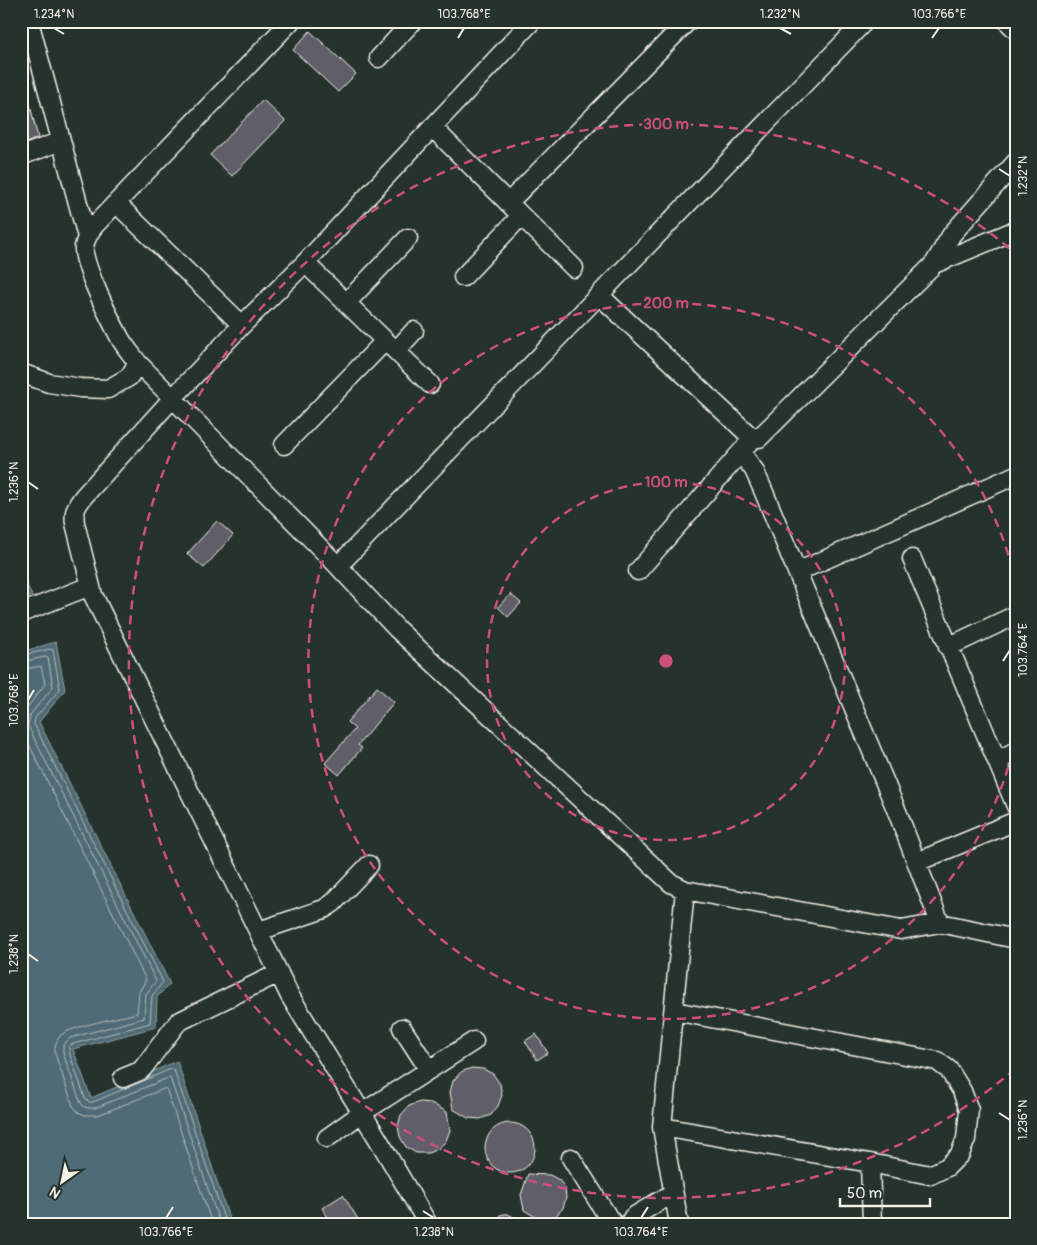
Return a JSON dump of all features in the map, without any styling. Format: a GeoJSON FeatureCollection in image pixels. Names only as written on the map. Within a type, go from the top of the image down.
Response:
{"type":"FeatureCollection","features":[{"type":"Feature","properties":{"kind":"lane"},"geometry":{"type":"LineString","coordinates":[[29,21],[87,237]]}},
{"type":"Feature","properties":{"kind":"lane"},"geometry":{"type":"LineString","coordinates":[[290,21],[94,226],[87,237],[84,258],[121,340],[138,363],[338,566],[397,629],[671,883],[686,890],[901,930],[940,923],[1016,939]]}},
{"type":"Feature","properties":{"kind":"lane"},"geometry":{"type":"LineString","coordinates":[[379,58],[413,21]]}},
{"type":"Feature","properties":{"kind":"lane"},"geometry":{"type":"LineString","coordinates":[[428,1224],[308,1027],[279,973],[93,595],[74,523],[74,514],[76,506],[172,398],[305,263],[532,21]]}},
{"type":"Feature","properties":{"kind":"lane"},"geometry":{"type":"LineString","coordinates":[[508,203],[688,21]]}},
{"type":"Feature","properties":{"kind":"lane"},"geometry":{"type":"LineString","coordinates":[[338,566],[865,21]]}},
{"type":"Feature","properties":{"kind":"lane"},"geometry":{"type":"LineString","coordinates":[[1007,21],[1016,30]]}},
{"type":"Feature","properties":{"kind":"lane"},"geometry":{"type":"LineString","coordinates":[[432,127],[574,268]]}},
{"type":"Feature","properties":{"kind":"lane"},"geometry":{"type":"LineString","coordinates":[[21,156],[61,140]]}},
{"type":"Feature","properties":{"kind":"lane"},"geometry":{"type":"LineString","coordinates":[[598,295],[753,438],[759,438],[934,264],[952,234],[1016,162]]}},
{"type":"Feature","properties":{"kind":"lane"},"geometry":{"type":"LineString","coordinates":[[116,203],[242,325]]}},
{"type":"Feature","properties":{"kind":"lane"},"geometry":{"type":"LineString","coordinates":[[463,277],[521,216]]}},
{"type":"Feature","properties":{"kind":"lane"},"geometry":{"type":"LineString","coordinates":[[934,264],[1016,230]]}},
{"type":"Feature","properties":{"kind":"lane"},"geometry":{"type":"LineString","coordinates":[[346,303],[408,238]]}},
{"type":"Feature","properties":{"kind":"lane"},"geometry":{"type":"LineString","coordinates":[[305,263],[430,384]]}},
{"type":"Feature","properties":{"kind":"lane"},"geometry":{"type":"LineString","coordinates":[[284,444],[390,346],[414,331]]}},
{"type":"Feature","properties":{"kind":"lane"},"geometry":{"type":"LineString","coordinates":[[21,373],[49,383],[80,388],[108,389],[130,377],[138,363]]}},
{"type":"Feature","properties":{"kind":"lane"},"geometry":{"type":"LineString","coordinates":[[638,571],[753,438]]}},
{"type":"Feature","properties":{"kind":"lane"},"geometry":{"type":"LineString","coordinates":[[741,452],[754,470],[917,862],[940,923]]}},
{"type":"Feature","properties":{"kind":"lane"},"geometry":{"type":"LineString","coordinates":[[797,572],[1016,475]]}},
{"type":"Feature","properties":{"kind":"lane"},"geometry":{"type":"LineString","coordinates":[[912,559],[1016,806]]}},
{"type":"Feature","properties":{"kind":"lane"},"geometry":{"type":"LineString","coordinates":[[21,613],[90,586]]}},
{"type":"Feature","properties":{"kind":"lane"},"geometry":{"type":"LineString","coordinates":[[948,647],[1016,615]]}},
{"type":"Feature","properties":{"kind":"lane"},"geometry":{"type":"LineString","coordinates":[[997,761],[1016,751]]}},
{"type":"Feature","properties":{"kind":"lane"},"geometry":{"type":"LineString","coordinates":[[917,862],[1016,821]]}},
{"type":"Feature","properties":{"kind":"lane"},"geometry":{"type":"LineString","coordinates":[[259,931],[324,909],[333,903],[369,865]]}},
{"type":"Feature","properties":{"kind":"lane"},"geometry":{"type":"LineString","coordinates":[[679,1224],[662,1127],[686,890]]}},
{"type":"Feature","properties":{"kind":"lane"},"geometry":{"type":"LineString","coordinates":[[123,1078],[143,1068],[178,1022],[279,973]]}},
{"type":"Feature","properties":{"kind":"lane"},"geometry":{"type":"LineString","coordinates":[[662,1127],[930,1175],[947,1167],[960,1154],[966,1139],[969,1110],[962,1091],[949,1070],[937,1061],[674,1012]]}},
{"type":"Feature","properties":{"kind":"lane"},"geometry":{"type":"LineString","coordinates":[[402,1028],[429,1070]]}},
{"type":"Feature","properties":{"kind":"lane"},"geometry":{"type":"LineString","coordinates":[[327,1138],[362,1113],[474,1041]]}},
{"type":"Feature","properties":{"kind":"lane"},"geometry":{"type":"LineString","coordinates":[[571,1158],[614,1224]]}},
{"type":"Feature","properties":{"kind":"lane"},"geometry":{"type":"LineString","coordinates":[[870,1163],[872,1224]]}},
{"type":"Feature","properties":{"kind":"lane"},"geometry":{"type":"LineString","coordinates":[[629,1224],[632,1217],[673,1193]]}},
{"type":"Feature","properties":{"kind":"water"},"geometry":{"type":"Polygon","coordinates":[[[21,571],[32,596],[21,600],[21,571]]]}},
{"type":"Feature","properties":{"kind":"water"},"geometry":{"type":"Polygon","coordinates":[[[56,642],[65,690],[39,722],[170,984],[157,997],[156,1027],[73,1049],[91,1098],[177,1061],[231,1224],[21,1224],[21,652],[56,642]]]}},
{"type":"Feature","properties":{"kind":"building"},"geometry":{"type":"Polygon","coordinates":[[[310,31],[356,74],[338,92],[293,50],[310,31]]]}},
{"type":"Feature","properties":{"kind":"building"},"geometry":{"type":"Polygon","coordinates":[[[25,84],[38,138],[21,145],[21,85],[25,84]]]}},
{"type":"Feature","properties":{"kind":"building"},"geometry":{"type":"Polygon","coordinates":[[[263,100],[285,121],[232,176],[210,155],[263,100]]]}},
{"type":"Feature","properties":{"kind":"building"},"geometry":{"type":"Polygon","coordinates":[[[217,521],[233,535],[204,568],[187,554],[217,521]]]}},
{"type":"Feature","properties":{"kind":"building"},"geometry":{"type":"Polygon","coordinates":[[[510,594],[521,603],[508,617],[498,607],[510,594]]]}},
{"type":"Feature","properties":{"kind":"building"},"geometry":{"type":"Polygon","coordinates":[[[377,687],[394,702],[358,745],[362,748],[339,775],[325,763],[355,729],[347,722],[377,687]]]}},
{"type":"Feature","properties":{"kind":"building"},"geometry":{"type":"Polygon","coordinates":[[[536,1034],[548,1053],[537,1060],[525,1041],[536,1034]]]}},
{"type":"Feature","properties":{"kind":"building"},"geometry":{"type":"Polygon","coordinates":[[[472,1068],[483,1069],[493,1074],[500,1084],[502,1095],[498,1106],[491,1115],[480,1119],[468,1118],[453,1109],[450,1092],[453,1081],[461,1072],[472,1068]]]}},
{"type":"Feature","properties":{"kind":"building"},"geometry":{"type":"Polygon","coordinates":[[[420,1102],[431,1103],[447,1112],[450,1130],[446,1141],[438,1149],[428,1153],[416,1153],[406,1147],[400,1137],[398,1126],[401,1115],[409,1106],[420,1102]]]}},
{"type":"Feature","properties":{"kind":"building"},"geometry":{"type":"Polygon","coordinates":[[[515,1123],[528,1130],[534,1138],[534,1158],[528,1166],[520,1172],[505,1173],[492,1166],[486,1158],[485,1143],[492,1130],[500,1124],[515,1123]]]}},
{"type":"Feature","properties":{"kind":"building"},"geometry":{"type":"Polygon","coordinates":[[[528,1174],[550,1175],[559,1180],[565,1188],[566,1198],[563,1208],[553,1219],[537,1218],[524,1210],[521,1195],[528,1174]]]}},
{"type":"Feature","properties":{"kind":"building"},"geometry":{"type":"Polygon","coordinates":[[[343,1195],[361,1224],[332,1224],[322,1208],[343,1195]]]}},
{"type":"Feature","properties":{"kind":"building"},"geometry":{"type":"Polygon","coordinates":[[[508,1214],[526,1224],[492,1224],[500,1215],[508,1214]]]}}]}
